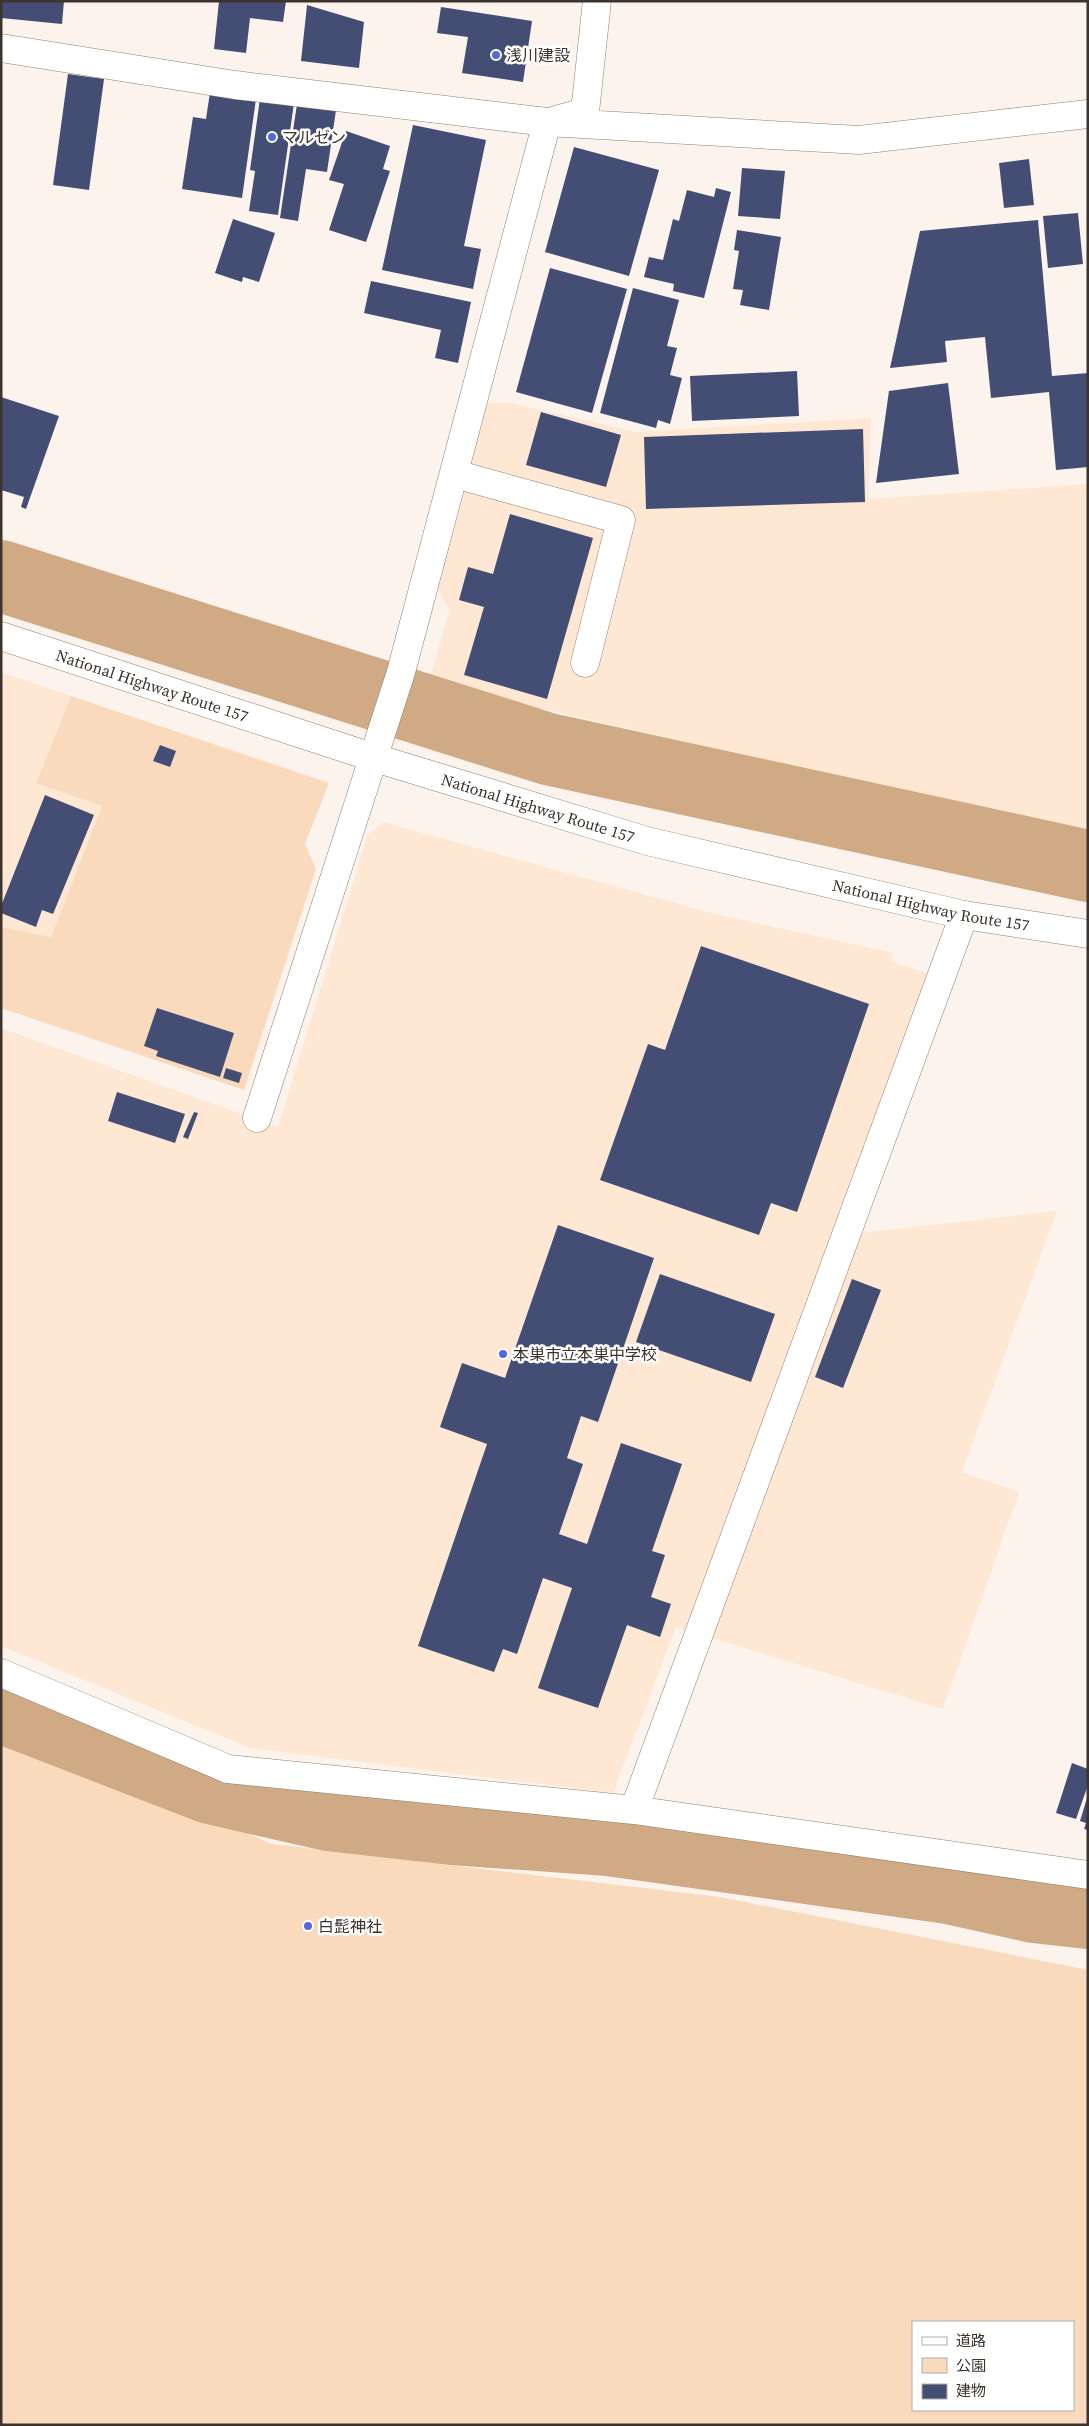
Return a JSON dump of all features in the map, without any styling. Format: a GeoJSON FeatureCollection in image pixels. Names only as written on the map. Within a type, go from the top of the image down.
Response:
{"type":"FeatureCollection","features":[{"type":"Feature","properties":{"kind":"main road"},"geometry":{"type":"LineString","coordinates":[[547,122],[585,112],[597,1]]}},
{"type":"Feature","properties":{"kind":"main road"},"geometry":{"type":"LineString","coordinates":[[1,48],[235,86],[547,122],[859,140],[1088,114]]}},
{"type":"Feature","properties":{"kind":"main road"},"geometry":{"type":"LineString","coordinates":[[257,1118],[375,758],[401,672],[547,122]]}},
{"type":"Feature","properties":{"kind":"main road"},"geometry":{"type":"LineString","coordinates":[[455,474],[621,520],[585,663]]}},
{"type":"Feature","properties":{"kind":"main road","name":"National Highway Route 157"},"geometry":{"type":"LineString","coordinates":[[1,636],[375,758],[647,841],[964,915],[1088,934]]}},
{"type":"Feature","properties":{"kind":"main road"},"geometry":{"type":"LineString","coordinates":[[634,1810],[964,915]]}},
{"type":"Feature","properties":{"kind":"main road"},"geometry":{"type":"LineString","coordinates":[[1,1674],[228,1769],[634,1810],[1088,1875]]}},
{"type":"Feature","properties":{"kind":"shaded area"},"geometry":{"type":"Polygon","coordinates":[[[484,403],[510,403],[636,432],[871,418],[868,499],[1088,484],[1088,833],[429,683],[449,610],[437,588],[484,403]]]}},
{"type":"Feature","properties":{"kind":"shaded area"},"geometry":{"type":"Polygon","coordinates":[[[1,672],[71,696],[36,782],[102,806],[51,937],[1,927],[1,672]]]}},
{"type":"Feature","properties":{"kind":"shaded area","name":"本巣市立本巣中学校"},"geometry":{"type":"Polygon","coordinates":[[[383,822],[715,914],[894,953],[892,962],[929,974],[835,1236],[1057,1211],[962,1472],[1019,1492],[943,1709],[676,1627],[613,1793],[250,1748],[1,1646],[1,1028],[278,1127],[368,834],[383,822]]]}},
{"type":"Feature","properties":{"kind":"green space"},"geometry":{"type":"Polygon","coordinates":[[[71,696],[329,783],[305,844],[316,869],[244,1090],[1,1008],[1,927],[51,937],[102,806],[36,783],[71,696]]]}},
{"type":"Feature","properties":{"kind":"green space"},"geometry":{"type":"Polygon","coordinates":[[[19,1737],[272,1844],[720,1897],[1088,1970],[1088,2425],[1,2425],[1,1738],[19,1737]]]}},
{"type":"Feature","properties":{"kind":"building"},"geometry":{"type":"Polygon","coordinates":[[[1,1],[64,1],[62,24],[1,18],[1,1]]]}},
{"type":"Feature","properties":{"kind":"building"},"geometry":{"type":"Polygon","coordinates":[[[219,1],[286,1],[283,22],[250,18],[246,53],[214,49],[219,1]]]}},
{"type":"Feature","properties":{"kind":"building"},"geometry":{"type":"Polygon","coordinates":[[[307,5],[364,22],[359,68],[301,61],[307,5]]]}},
{"type":"Feature","properties":{"kind":"building","name":"浅川建設"},"geometry":{"type":"Polygon","coordinates":[[[441,7],[532,21],[523,82],[462,73],[468,37],[437,33],[441,7]]]}},
{"type":"Feature","properties":{"kind":"building"},"geometry":{"type":"Polygon","coordinates":[[[68,74],[104,79],[89,190],[53,185],[68,74]]]}},
{"type":"Feature","properties":{"kind":"building"},"geometry":{"type":"Polygon","coordinates":[[[210,92],[256,99],[242,198],[182,189],[193,117],[206,119],[210,92]]]}},
{"type":"Feature","properties":{"kind":"building","name":"マルゼン"},"geometry":{"type":"Polygon","coordinates":[[[260,99],[294,103],[278,215],[249,211],[255,171],[250,170],[260,99]]]}},
{"type":"Feature","properties":{"kind":"building"},"geometry":{"type":"Polygon","coordinates":[[[297,104],[336,110],[327,172],[306,169],[298,221],[280,218],[297,104]]]}},
{"type":"Feature","properties":{"kind":"building"},"geometry":{"type":"Polygon","coordinates":[[[413,125],[486,140],[464,246],[481,249],[473,289],[382,270],[413,125]]]}},
{"type":"Feature","properties":{"kind":"building"},"geometry":{"type":"Polygon","coordinates":[[[346,131],[390,146],[383,169],[390,171],[366,242],[329,230],[344,184],[329,180],[346,131]]]}},
{"type":"Feature","properties":{"kind":"building"},"geometry":{"type":"Polygon","coordinates":[[[574,147],[659,170],[629,276],[545,252],[574,147]]]}},
{"type":"Feature","properties":{"kind":"building"},"geometry":{"type":"Polygon","coordinates":[[[1029,159],[1034,205],[1004,208],[999,163],[1029,159]]]}},
{"type":"Feature","properties":{"kind":"building"},"geometry":{"type":"Polygon","coordinates":[[[742,168],[785,171],[780,219],[738,216],[742,168]]]}},
{"type":"Feature","properties":{"kind":"building"},"geometry":{"type":"Polygon","coordinates":[[[716,188],[731,192],[704,298],[673,291],[674,284],[644,277],[649,257],[663,260],[673,219],[679,221],[687,190],[714,197],[716,188]]]}},
{"type":"Feature","properties":{"kind":"building"},"geometry":{"type":"Polygon","coordinates":[[[1078,213],[1083,264],[1048,268],[1043,216],[1078,213]]]}},
{"type":"Feature","properties":{"kind":"building"},"geometry":{"type":"Polygon","coordinates":[[[233,219],[275,233],[259,282],[243,277],[242,282],[215,273],[233,219]]]}},
{"type":"Feature","properties":{"kind":"building"},"geometry":{"type":"Polygon","coordinates":[[[1038,220],[1052,376],[1088,373],[1088,467],[1056,470],[1049,392],[991,398],[985,337],[945,341],[947,362],[890,368],[920,231],[1038,220]]]}},
{"type":"Feature","properties":{"kind":"building"},"geometry":{"type":"Polygon","coordinates":[[[737,230],[781,237],[769,310],[740,305],[743,290],[733,289],[739,251],[734,250],[737,230]]]}},
{"type":"Feature","properties":{"kind":"building"},"geometry":{"type":"Polygon","coordinates":[[[550,268],[627,289],[592,413],[516,392],[550,268]]]}},
{"type":"Feature","properties":{"kind":"building"},"geometry":{"type":"Polygon","coordinates":[[[371,281],[471,302],[458,363],[435,358],[441,330],[364,313],[371,281]]]}},
{"type":"Feature","properties":{"kind":"building"},"geometry":{"type":"Polygon","coordinates":[[[633,288],[679,300],[667,346],[677,348],[670,375],[682,378],[670,424],[658,420],[656,428],[600,413],[633,288]]]}},
{"type":"Feature","properties":{"kind":"building"},"geometry":{"type":"Polygon","coordinates":[[[797,371],[799,416],[692,421],[690,376],[797,371]]]}},
{"type":"Feature","properties":{"kind":"building"},"geometry":{"type":"Polygon","coordinates":[[[948,383],[959,474],[876,483],[889,391],[948,383]]]}},
{"type":"Feature","properties":{"kind":"building"},"geometry":{"type":"Polygon","coordinates":[[[1,397],[59,416],[26,509],[21,507],[24,497],[1,490],[1,397]]]}},
{"type":"Feature","properties":{"kind":"building"},"geometry":{"type":"Polygon","coordinates":[[[541,412],[621,435],[606,487],[526,465],[541,412]]]}},
{"type":"Feature","properties":{"kind":"building"},"geometry":{"type":"Polygon","coordinates":[[[863,429],[865,502],[646,509],[644,437],[863,429]]]}},
{"type":"Feature","properties":{"kind":"building"},"geometry":{"type":"Polygon","coordinates":[[[510,514],[593,538],[547,699],[464,675],[484,607],[459,600],[468,567],[493,574],[510,514]]]}},
{"type":"Feature","properties":{"kind":"building"},"geometry":{"type":"Polygon","coordinates":[[[160,745],[176,751],[170,767],[153,761],[160,745]]]}},
{"type":"Feature","properties":{"kind":"building"},"geometry":{"type":"Polygon","coordinates":[[[45,795],[94,815],[53,914],[42,910],[36,927],[1,913],[1,906],[45,795]]]}},
{"type":"Feature","properties":{"kind":"building"},"geometry":{"type":"Polygon","coordinates":[[[701,946],[869,1004],[797,1212],[771,1203],[759,1235],[600,1180],[648,1044],[665,1050],[701,946]]]}},
{"type":"Feature","properties":{"kind":"building"},"geometry":{"type":"Polygon","coordinates":[[[157,1008],[234,1033],[220,1077],[156,1056],[158,1051],[144,1046],[157,1008]]]}},
{"type":"Feature","properties":{"kind":"building"},"geometry":{"type":"Polygon","coordinates":[[[226,1068],[242,1073],[239,1083],[223,1078],[226,1068]]]}},
{"type":"Feature","properties":{"kind":"building"},"geometry":{"type":"Polygon","coordinates":[[[117,1092],[185,1114],[175,1143],[108,1121],[117,1092]]]}},
{"type":"Feature","properties":{"kind":"building"},"geometry":{"type":"Polygon","coordinates":[[[194,1112],[198,1113],[188,1139],[183,1137],[194,1112]]]}},
{"type":"Feature","properties":{"kind":"building"},"geometry":{"type":"Polygon","coordinates":[[[558,1225],[654,1258],[598,1422],[581,1416],[567,1458],[583,1464],[559,1534],[587,1544],[621,1443],[682,1464],[652,1551],[665,1555],[651,1597],[671,1604],[660,1637],[627,1625],[598,1708],[538,1688],[572,1588],[543,1578],[517,1654],[503,1649],[494,1672],[418,1646],[487,1444],[440,1427],[462,1363],[505,1378],[558,1225]]]}},
{"type":"Feature","properties":{"kind":"building"},"geometry":{"type":"Polygon","coordinates":[[[660,1274],[775,1314],[751,1382],[636,1342],[660,1274]]]}},
{"type":"Feature","properties":{"kind":"building"},"geometry":{"type":"Polygon","coordinates":[[[852,1279],[881,1290],[843,1388],[815,1377],[852,1279]]]}},
{"type":"Feature","properties":{"kind":"building"},"geometry":{"type":"Polygon","coordinates":[[[1072,1763],[1088,1769],[1088,1785],[1076,1819],[1056,1813],[1072,1763]]]}},
{"type":"Feature","properties":{"kind":"building"},"geometry":{"type":"Polygon","coordinates":[[[1087,1798],[1088,1830],[1084,1829],[1086,1823],[1080,1821],[1087,1798]]]}},
{"type":"Feature","properties":{"kind":"waterway"},"geometry":{"type":"LineString","coordinates":[[1,576],[548,749],[1088,866]]}},
{"type":"Feature","properties":{"kind":"waterway"},"geometry":{"type":"LineString","coordinates":[[1,1707],[210,1788],[328,1815],[452,1829],[609,1840],[949,1888],[1034,1907],[1088,1913]]}},
{"type":"Feature","properties":{"kind":"place","name":"浅川建設"},"geometry":{"type":"Point","coordinates":[496,55]}},
{"type":"Feature","properties":{"kind":"place","name":"マルゼン"},"geometry":{"type":"Point","coordinates":[272,137]}},
{"type":"Feature","properties":{"kind":"place","name":"本巣市立本巣中学校"},"geometry":{"type":"Point","coordinates":[503,1354]}},
{"type":"Feature","properties":{"kind":"place","name":"白髭神社"},"geometry":{"type":"Point","coordinates":[308,1926]}}]}
